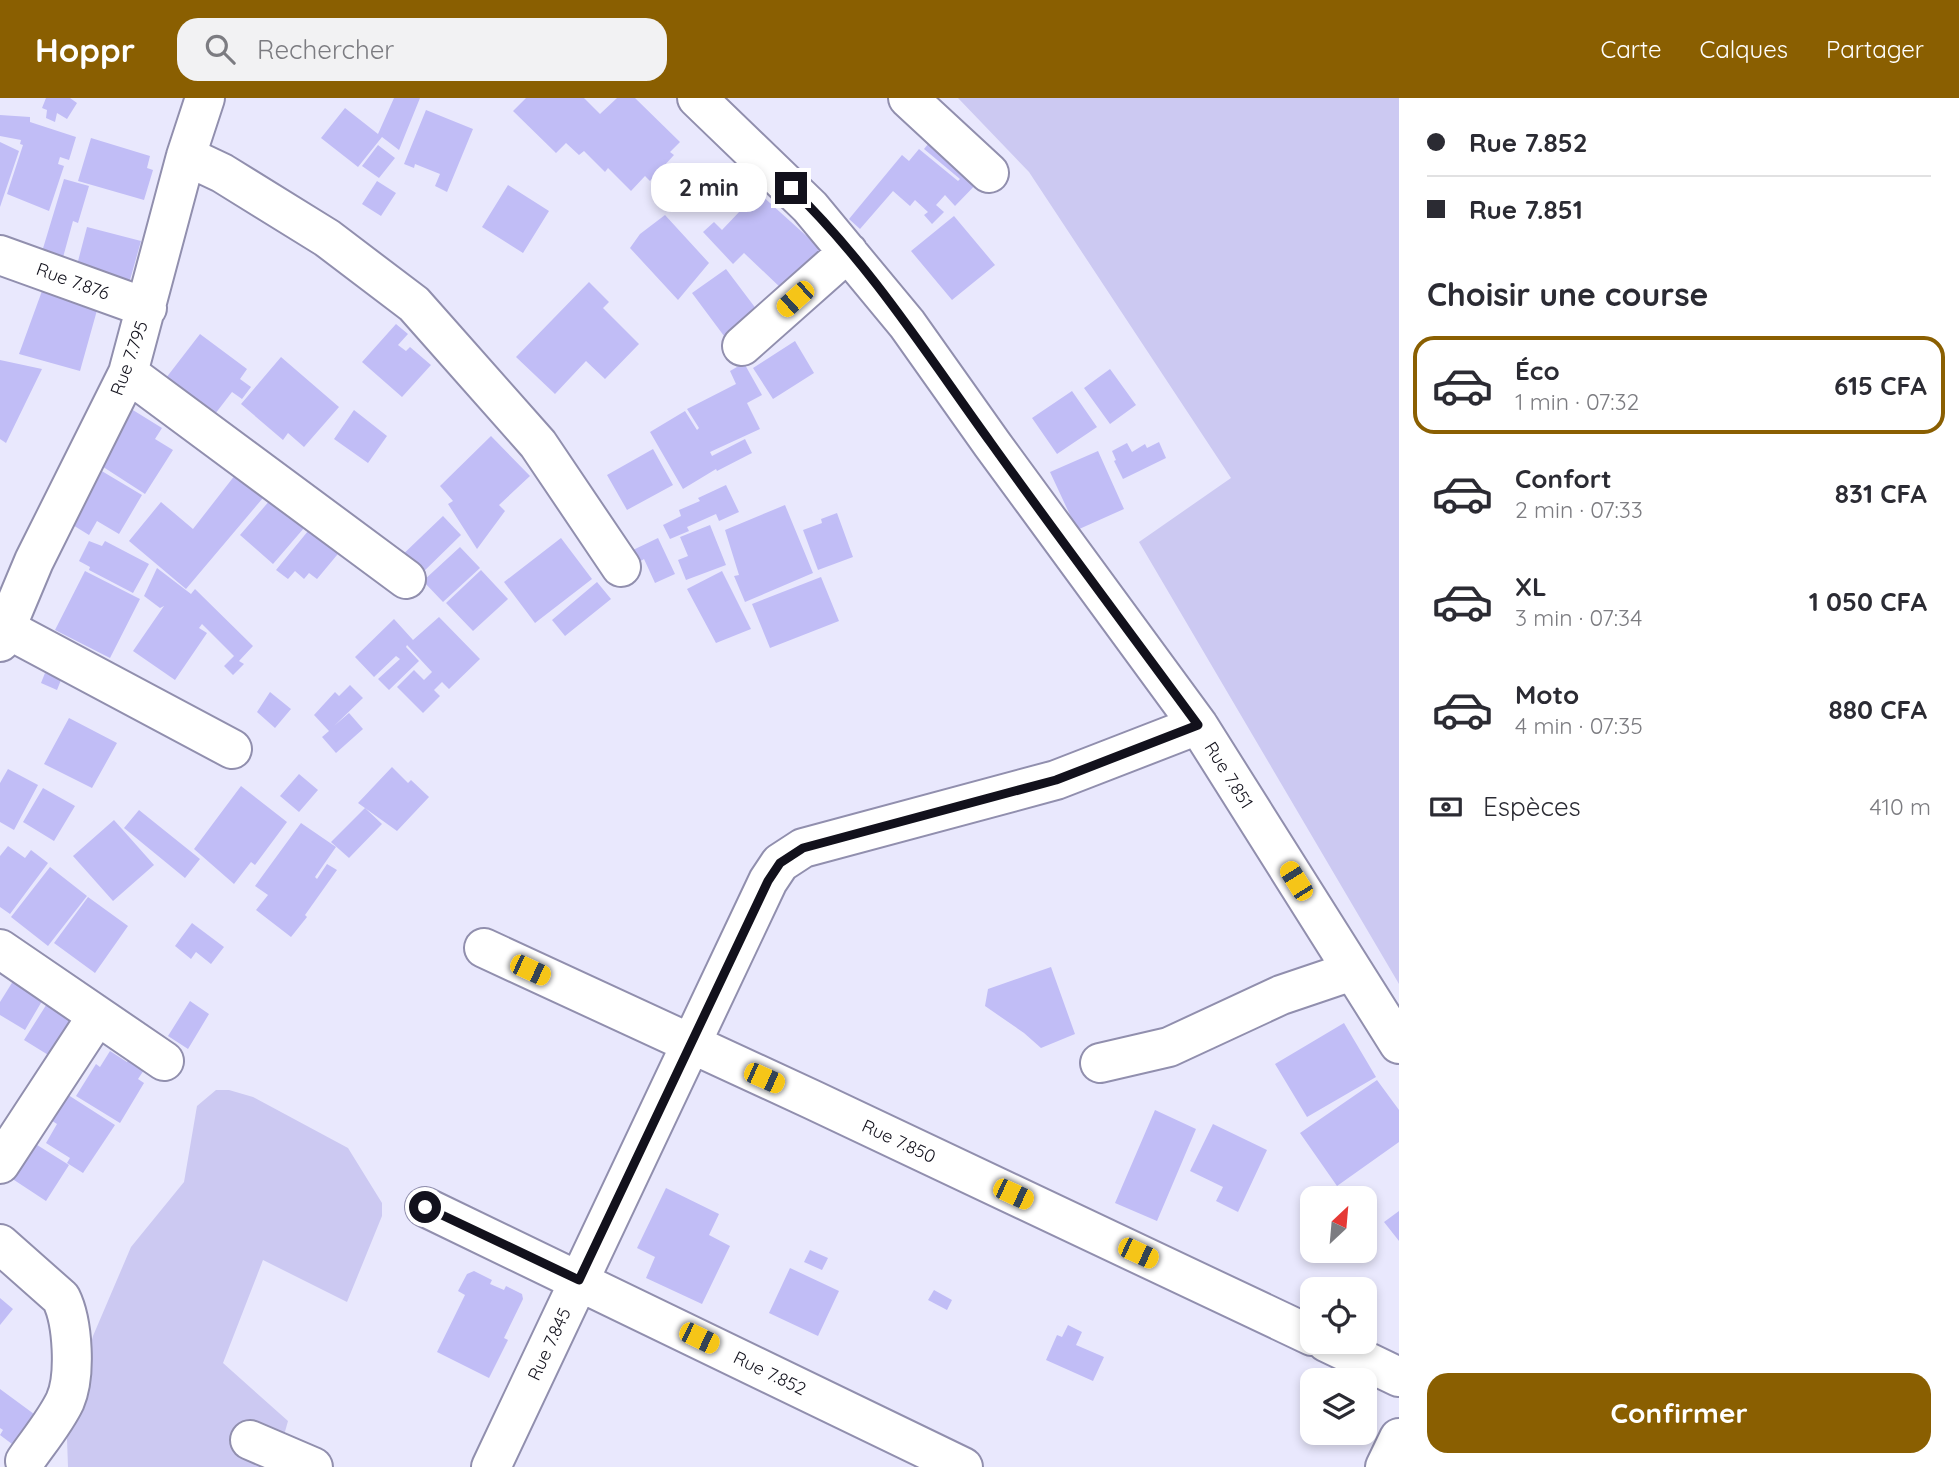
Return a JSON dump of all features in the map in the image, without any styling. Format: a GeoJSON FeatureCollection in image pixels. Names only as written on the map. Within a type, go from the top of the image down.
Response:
{"type":"FeatureCollection","features":[{"type":"Feature","properties":{"kind":"street","name":"Rue 7.795"},"geometry":{"type":"LineString","coordinates":[[4,636],[34,561],[128,373],[186,156],[205,98]]}},
{"type":"Feature","properties":{"kind":"street","name":"Rue 7.851"},"geometry":{"type":"LineString","coordinates":[[697,98],[810,206],[907,324],[1198,725],[1399,1044]]}},
{"type":"Feature","properties":{"kind":"street"},"geometry":{"type":"LineString","coordinates":[[908,98],[989,173]]}},
{"type":"Feature","properties":{"kind":"street"},"geometry":{"type":"LineString","coordinates":[[186,156],[222,173],[327,238],[414,304],[538,444],[621,567]]}},
{"type":"Feature","properties":{"kind":"street"},"geometry":{"type":"LineString","coordinates":[[742,346],[848,252]]}},
{"type":"Feature","properties":{"kind":"street","name":"Rue 7.876"},"geometry":{"type":"LineString","coordinates":[[0,255],[147,308]]}},
{"type":"Feature","properties":{"kind":"street"},"geometry":{"type":"LineString","coordinates":[[128,373],[406,579]]}},
{"type":"Feature","properties":{"kind":"street"},"geometry":{"type":"LineString","coordinates":[[4,636],[232,748]]}},
{"type":"Feature","properties":{"kind":"street","name":"Rue 7.845"},"geometry":{"type":"LineString","coordinates":[[491,1467],[768,881],[780,863],[803,848],[1056,780],[1198,725]]}},
{"type":"Feature","properties":{"kind":"street","name":"Rue 7.850"},"geometry":{"type":"LineString","coordinates":[[484,948],[1300,1330]]}},
{"type":"Feature","properties":{"kind":"street"},"geometry":{"type":"LineString","coordinates":[[0,949],[164,1061]]}},
{"type":"Feature","properties":{"kind":"street"},"geometry":{"type":"LineString","coordinates":[[1100,1063],[1169,1047],[1281,996],[1352,971]]}},
{"type":"Feature","properties":{"kind":"street"},"geometry":{"type":"LineString","coordinates":[[0,1164],[97,1016]]}},
{"type":"Feature","properties":{"kind":"street","name":"Rue 7.852"},"geometry":{"type":"LineString","coordinates":[[425,1207],[963,1467]]}},
{"type":"Feature","properties":{"kind":"street"},"geometry":{"type":"LineString","coordinates":[[0,1244],[61,1298],[66,1309],[71,1350],[69,1388],[64,1402],[25,1461]]}},
{"type":"Feature","properties":{"kind":"street"},"geometry":{"type":"LineString","coordinates":[[1351,1354],[1399,1377]]}},
{"type":"Feature","properties":{"kind":"street"},"geometry":{"type":"LineString","coordinates":[[1385,1467],[1399,1438]]}},
{"type":"Feature","properties":{"kind":"street"},"geometry":{"type":"LineString","coordinates":[[250,1440],[313,1467]]}},
{"type":"Feature","properties":{"kind":"shaded area"},"geometry":{"type":"Polygon","coordinates":[[[958,98],[1399,98],[1399,984],[1139,542],[1231,478],[1029,172],[958,98]]]}},
{"type":"Feature","properties":{"kind":"shaded area"},"geometry":{"type":"Polygon","coordinates":[[[216,1090],[229,1090],[253,1097],[348,1148],[382,1203],[382,1216],[347,1302],[263,1260],[223,1363],[288,1421],[275,1467],[68,1467],[67,1439],[74,1400],[93,1336],[131,1247],[184,1182],[197,1106],[216,1090]]]}},
{"type":"Feature","properties":{"kind":"building"},"geometry":{"type":"Polygon","coordinates":[[[46,98],[70,98],[77,103],[67,119],[57,113],[55,122],[46,118],[47,110],[42,108],[46,98]]]}},
{"type":"Feature","properties":{"kind":"building"},"geometry":{"type":"Polygon","coordinates":[[[394,98],[420,98],[399,150],[382,137],[358,167],[321,138],[345,108],[378,134],[394,98]]]}},
{"type":"Feature","properties":{"kind":"building"},"geometry":{"type":"Polygon","coordinates":[[[526,98],[584,98],[600,114],[617,98],[635,98],[680,142],[670,152],[674,155],[650,181],[645,176],[631,191],[608,168],[605,172],[584,151],[579,155],[566,143],[556,153],[513,111],[526,98]]]}},
{"type":"Feature","properties":{"kind":"building"},"geometry":{"type":"Polygon","coordinates":[[[426,110],[473,129],[447,192],[435,186],[440,174],[415,164],[414,168],[404,164],[426,110]]]}},
{"type":"Feature","properties":{"kind":"building"},"geometry":{"type":"Polygon","coordinates":[[[0,115],[30,117],[30,122],[76,137],[69,160],[60,157],[58,164],[64,166],[49,211],[7,194],[23,145],[20,144],[21,140],[0,136],[0,115]]]}},
{"type":"Feature","properties":{"kind":"building"},"geometry":{"type":"Polygon","coordinates":[[[937,133],[984,176],[955,206],[945,195],[936,205],[944,212],[932,224],[924,215],[928,212],[915,200],[910,206],[893,191],[860,229],[849,219],[902,155],[909,161],[919,149],[958,181],[960,179],[924,149],[937,133]]]}},
{"type":"Feature","properties":{"kind":"building"},"geometry":{"type":"Polygon","coordinates":[[[91,138],[150,156],[147,168],[153,170],[144,200],[78,181],[91,138]]]}},
{"type":"Feature","properties":{"kind":"building"},"geometry":{"type":"Polygon","coordinates":[[[0,142],[19,151],[0,207],[0,142]]]}},
{"type":"Feature","properties":{"kind":"building"},"geometry":{"type":"Polygon","coordinates":[[[378,145],[395,158],[379,178],[362,166],[378,145]]]}},
{"type":"Feature","properties":{"kind":"building"},"geometry":{"type":"Polygon","coordinates":[[[64,179],[89,186],[78,223],[73,221],[62,261],[41,255],[64,179]]]}},
{"type":"Feature","properties":{"kind":"building"},"geometry":{"type":"Polygon","coordinates":[[[377,181],[396,193],[381,216],[362,204],[377,181]]]}},
{"type":"Feature","properties":{"kind":"building"},"geometry":{"type":"Polygon","coordinates":[[[508,185],[549,211],[523,253],[482,227],[508,185]]]}},
{"type":"Feature","properties":{"kind":"building"},"geometry":{"type":"Polygon","coordinates":[[[758,192],[822,250],[783,290],[744,253],[733,264],[703,232],[714,222],[722,230],[758,192]]]}},
{"type":"Feature","properties":{"kind":"building"},"geometry":{"type":"Polygon","coordinates":[[[665,215],[709,263],[678,300],[630,248],[640,234],[665,215]]]}},
{"type":"Feature","properties":{"kind":"building"},"geometry":{"type":"Polygon","coordinates":[[[954,216],[995,265],[952,300],[911,251],[954,216]]]}},
{"type":"Feature","properties":{"kind":"building"},"geometry":{"type":"Polygon","coordinates":[[[87,227],[141,241],[130,280],[77,265],[87,227]]]}},
{"type":"Feature","properties":{"kind":"building"},"geometry":{"type":"Polygon","coordinates":[[[726,269],[760,314],[727,340],[692,293],[726,269]]]}},
{"type":"Feature","properties":{"kind":"building"},"geometry":{"type":"Polygon","coordinates":[[[46,280],[101,296],[80,371],[19,354],[46,280]]]}},
{"type":"Feature","properties":{"kind":"building"},"geometry":{"type":"Polygon","coordinates":[[[589,282],[609,302],[603,308],[639,344],[605,379],[586,361],[555,394],[516,357],[589,282]]]}},
{"type":"Feature","properties":{"kind":"building"},"geometry":{"type":"Polygon","coordinates":[[[396,324],[408,334],[398,345],[406,351],[410,347],[431,365],[402,397],[362,362],[396,324]]]}},
{"type":"Feature","properties":{"kind":"building"},"geometry":{"type":"Polygon","coordinates":[[[200,334],[247,369],[240,379],[251,387],[242,399],[232,392],[215,414],[166,378],[200,334]]]}},
{"type":"Feature","properties":{"kind":"building"},"geometry":{"type":"Polygon","coordinates":[[[795,341],[814,373],[773,399],[753,368],[795,341]]]}},
{"type":"Feature","properties":{"kind":"building"},"geometry":{"type":"Polygon","coordinates":[[[281,357],[339,407],[304,447],[288,433],[283,440],[241,404],[281,357]]]}},
{"type":"Feature","properties":{"kind":"building"},"geometry":{"type":"Polygon","coordinates":[[[0,360],[42,369],[6,443],[0,439],[0,360]]]}},
{"type":"Feature","properties":{"kind":"building"},"geometry":{"type":"Polygon","coordinates":[[[744,363],[762,395],[747,403],[760,429],[710,452],[712,456],[745,439],[752,453],[717,471],[716,469],[683,489],[650,432],[685,411],[697,430],[699,428],[687,409],[736,384],[730,371],[744,363]]]}},
{"type":"Feature","properties":{"kind":"building"},"geometry":{"type":"Polygon","coordinates":[[[1110,369],[1136,405],[1110,424],[1084,388],[1110,369]]]}},
{"type":"Feature","properties":{"kind":"building"},"geometry":{"type":"Polygon","coordinates":[[[1072,391],[1097,427],[1057,454],[1032,418],[1072,391]]]}},
{"type":"Feature","properties":{"kind":"building"},"geometry":{"type":"Polygon","coordinates":[[[128,407],[162,428],[155,439],[173,450],[145,494],[94,461],[128,407]]]}},
{"type":"Feature","properties":{"kind":"building"},"geometry":{"type":"Polygon","coordinates":[[[354,410],[387,436],[368,463],[334,439],[354,410]]]}},
{"type":"Feature","properties":{"kind":"building"},"geometry":{"type":"Polygon","coordinates":[[[491,436],[530,476],[499,505],[505,511],[477,549],[448,504],[453,501],[440,486],[491,436]]]}},
{"type":"Feature","properties":{"kind":"building"},"geometry":{"type":"Polygon","coordinates":[[[1159,442],[1166,458],[1123,479],[1112,451],[1127,443],[1132,452],[1145,444],[1147,448],[1159,442]]]}},
{"type":"Feature","properties":{"kind":"building"},"geometry":{"type":"Polygon","coordinates":[[[653,449],[673,485],[627,510],[607,475],[653,449]]]}},
{"type":"Feature","properties":{"kind":"building"},"geometry":{"type":"Polygon","coordinates":[[[1098,451],[1124,509],[1077,530],[1050,472],[1098,451]]]}},
{"type":"Feature","properties":{"kind":"building"},"geometry":{"type":"Polygon","coordinates":[[[95,467],[142,495],[119,534],[97,521],[89,535],[63,519],[95,467]]]}},
{"type":"Feature","properties":{"kind":"building"},"geometry":{"type":"Polygon","coordinates":[[[239,470],[268,492],[186,589],[129,541],[161,502],[193,529],[239,470]]]}},
{"type":"Feature","properties":{"kind":"building"},"geometry":{"type":"Polygon","coordinates":[[[726,485],[739,512],[719,521],[716,514],[687,527],[689,531],[670,539],[663,525],[681,516],[679,510],[726,485]]]}},
{"type":"Feature","properties":{"kind":"building"},"geometry":{"type":"Polygon","coordinates":[[[271,499],[304,528],[273,564],[240,535],[271,499]]]}},
{"type":"Feature","properties":{"kind":"building"},"geometry":{"type":"Polygon","coordinates":[[[785,505],[813,573],[745,602],[734,576],[739,575],[725,530],[785,505]]]}},
{"type":"Feature","properties":{"kind":"building"},"geometry":{"type":"Polygon","coordinates":[[[837,513],[853,557],[818,570],[803,530],[822,523],[821,519],[837,513]]]}},
{"type":"Feature","properties":{"kind":"building"},"geometry":{"type":"Polygon","coordinates":[[[443,516],[461,535],[417,578],[396,561],[443,516]]]}},
{"type":"Feature","properties":{"kind":"building"},"geometry":{"type":"Polygon","coordinates":[[[313,525],[342,549],[317,579],[309,573],[304,579],[295,571],[288,579],[276,570],[313,525]]]}},
{"type":"Feature","properties":{"kind":"building"},"geometry":{"type":"Polygon","coordinates":[[[710,525],[726,565],[686,580],[678,560],[688,556],[680,537],[710,525]]]}},
{"type":"Feature","properties":{"kind":"building"},"geometry":{"type":"Polygon","coordinates":[[[561,538],[592,579],[535,623],[504,582],[561,538]]]}},
{"type":"Feature","properties":{"kind":"building"},"geometry":{"type":"Polygon","coordinates":[[[658,538],[675,574],[655,583],[644,559],[639,562],[633,550],[658,538]]]}},
{"type":"Feature","properties":{"kind":"building"},"geometry":{"type":"Polygon","coordinates":[[[89,541],[102,546],[105,541],[149,564],[133,593],[89,570],[90,567],[79,561],[89,541]]]}},
{"type":"Feature","properties":{"kind":"building"},"geometry":{"type":"Polygon","coordinates":[[[460,547],[480,568],[443,602],[423,581],[460,547]]]}},
{"type":"Feature","properties":{"kind":"building"},"geometry":{"type":"Polygon","coordinates":[[[157,568],[191,594],[195,589],[253,646],[239,661],[244,664],[233,675],[224,666],[234,656],[202,624],[199,628],[207,633],[175,680],[133,651],[164,606],[160,608],[144,596],[157,568]]]}},
{"type":"Feature","properties":{"kind":"building"},"geometry":{"type":"Polygon","coordinates":[[[481,570],[508,599],[473,631],[446,603],[481,570]]]}},
{"type":"Feature","properties":{"kind":"building"},"geometry":{"type":"Polygon","coordinates":[[[85,571],[140,599],[110,658],[55,630],[85,571]]]}},
{"type":"Feature","properties":{"kind":"building"},"geometry":{"type":"Polygon","coordinates":[[[722,571],[751,629],[716,643],[687,589],[722,571]]]}},
{"type":"Feature","properties":{"kind":"building"},"geometry":{"type":"Polygon","coordinates":[[[821,577],[839,621],[770,648],[752,604],[821,577]]]}},
{"type":"Feature","properties":{"kind":"building"},"geometry":{"type":"Polygon","coordinates":[[[597,582],[611,599],[565,636],[552,620],[597,582]]]}},
{"type":"Feature","properties":{"kind":"building"},"geometry":{"type":"Polygon","coordinates":[[[439,617],[480,659],[449,689],[442,682],[434,690],[440,696],[423,713],[397,687],[414,670],[424,680],[432,672],[407,645],[419,661],[389,690],[378,679],[400,659],[396,656],[374,677],[355,657],[394,619],[413,640],[439,617]]]}},
{"type":"Feature","properties":{"kind":"building"},"geometry":{"type":"Polygon","coordinates":[[[45,673],[61,680],[57,690],[41,683],[45,673]]]}},
{"type":"Feature","properties":{"kind":"building"},"geometry":{"type":"Polygon","coordinates":[[[350,685],[363,698],[334,726],[349,713],[363,729],[336,753],[322,737],[329,731],[314,715],[335,692],[339,696],[350,685]]]}},
{"type":"Feature","properties":{"kind":"building"},"geometry":{"type":"Polygon","coordinates":[[[270,692],[291,709],[275,728],[257,712],[270,692]]]}},
{"type":"Feature","properties":{"kind":"building"},"geometry":{"type":"Polygon","coordinates":[[[69,718],[117,743],[92,788],[44,764],[69,718]]]}},
{"type":"Feature","properties":{"kind":"building"},"geometry":{"type":"Polygon","coordinates":[[[392,767],[408,783],[411,780],[429,797],[397,831],[358,803],[392,767]]]}},
{"type":"Feature","properties":{"kind":"building"},"geometry":{"type":"Polygon","coordinates":[[[8,769],[38,785],[14,830],[0,822],[0,783],[8,769]]]}},
{"type":"Feature","properties":{"kind":"building"},"geometry":{"type":"Polygon","coordinates":[[[299,774],[318,790],[299,812],[280,796],[299,774]]]}},
{"type":"Feature","properties":{"kind":"building"},"geometry":{"type":"Polygon","coordinates":[[[241,786],[287,822],[255,865],[251,862],[234,884],[194,849],[241,786]]]}},
{"type":"Feature","properties":{"kind":"building"},"geometry":{"type":"Polygon","coordinates":[[[43,788],[75,806],[54,841],[23,822],[43,788]]]}},
{"type":"Feature","properties":{"kind":"building"},"geometry":{"type":"Polygon","coordinates":[[[365,808],[382,824],[349,858],[331,842],[365,808]]]}},
{"type":"Feature","properties":{"kind":"building"},"geometry":{"type":"Polygon","coordinates":[[[139,810],[200,859],[185,878],[124,828],[139,810]]]}},
{"type":"Feature","properties":{"kind":"building"},"geometry":{"type":"Polygon","coordinates":[[[114,820],[154,865],[113,901],[73,856],[114,820]]]}},
{"type":"Feature","properties":{"kind":"building"},"geometry":{"type":"Polygon","coordinates":[[[301,823],[336,847],[315,877],[317,879],[327,864],[337,870],[291,937],[256,910],[268,895],[255,886],[301,823]]]}},
{"type":"Feature","properties":{"kind":"building"},"geometry":{"type":"Polygon","coordinates":[[[8,846],[25,858],[31,850],[48,863],[10,914],[0,907],[0,856],[8,846]]]}},
{"type":"Feature","properties":{"kind":"building"},"geometry":{"type":"Polygon","coordinates":[[[50,867],[87,896],[48,946],[11,917],[50,867]]]}},
{"type":"Feature","properties":{"kind":"building"},"geometry":{"type":"Polygon","coordinates":[[[88,897],[128,926],[95,973],[54,943],[88,897]]]}},
{"type":"Feature","properties":{"kind":"building"},"geometry":{"type":"Polygon","coordinates":[[[192,923],[224,947],[211,964],[196,952],[191,959],[175,946],[192,923]]]}},
{"type":"Feature","properties":{"kind":"building"},"geometry":{"type":"Polygon","coordinates":[[[1051,967],[1075,1034],[1041,1048],[985,1006],[988,989],[1051,967]]]}},
{"type":"Feature","properties":{"kind":"building"},"geometry":{"type":"Polygon","coordinates":[[[15,978],[45,996],[25,1030],[0,1015],[0,1002],[15,978]]]}},
{"type":"Feature","properties":{"kind":"building"},"geometry":{"type":"Polygon","coordinates":[[[50,999],[84,1020],[58,1061],[24,1040],[50,999]]]}},
{"type":"Feature","properties":{"kind":"building"},"geometry":{"type":"Polygon","coordinates":[[[190,1001],[209,1014],[188,1049],[168,1036],[190,1001]]]}},
{"type":"Feature","properties":{"kind":"building"},"geometry":{"type":"Polygon","coordinates":[[[1344,1023],[1376,1077],[1307,1117],[1275,1064],[1344,1023]]]}},
{"type":"Feature","properties":{"kind":"building"},"geometry":{"type":"Polygon","coordinates":[[[110,1051],[127,1062],[130,1057],[146,1067],[138,1079],[144,1083],[120,1123],[76,1096],[96,1064],[100,1067],[110,1051]]]}},
{"type":"Feature","properties":{"kind":"building"},"geometry":{"type":"Polygon","coordinates":[[[1377,1080],[1399,1110],[1399,1142],[1337,1186],[1300,1133],[1377,1080]]]}},
{"type":"Feature","properties":{"kind":"building"},"geometry":{"type":"Polygon","coordinates":[[[62,1091],[115,1125],[83,1173],[67,1163],[70,1158],[46,1143],[57,1124],[46,1117],[62,1091]]]}},
{"type":"Feature","properties":{"kind":"building"},"geometry":{"type":"Polygon","coordinates":[[[1155,1110],[1196,1129],[1157,1221],[1115,1203],[1155,1110]]]}},
{"type":"Feature","properties":{"kind":"building"},"geometry":{"type":"Polygon","coordinates":[[[1213,1124],[1267,1150],[1238,1212],[1216,1201],[1223,1187],[1190,1171],[1213,1124]]]}},
{"type":"Feature","properties":{"kind":"building"},"geometry":{"type":"Polygon","coordinates":[[[34,1143],[69,1165],[46,1201],[11,1178],[34,1143]]]}},
{"type":"Feature","properties":{"kind":"building"},"geometry":{"type":"Polygon","coordinates":[[[666,1188],[719,1214],[709,1235],[730,1246],[702,1304],[646,1278],[655,1257],[637,1248],[666,1188]]]}},
{"type":"Feature","properties":{"kind":"building"},"geometry":{"type":"Polygon","coordinates":[[[1399,1211],[1399,1241],[1384,1222],[1399,1211]]]}},
{"type":"Feature","properties":{"kind":"building"},"geometry":{"type":"Polygon","coordinates":[[[810,1250],[828,1258],[822,1270],[804,1262],[810,1250]]]}},
{"type":"Feature","properties":{"kind":"building"},"geometry":{"type":"Polygon","coordinates":[[[790,1268],[839,1291],[818,1336],[769,1313],[790,1268]]]}},
{"type":"Feature","properties":{"kind":"building"},"geometry":{"type":"Polygon","coordinates":[[[474,1271],[492,1280],[490,1284],[504,1290],[506,1286],[522,1294],[523,1299],[504,1338],[508,1340],[489,1378],[437,1352],[465,1295],[458,1291],[467,1274],[474,1271]]]}},
{"type":"Feature","properties":{"kind":"building"},"geometry":{"type":"Polygon","coordinates":[[[934,1290],[952,1300],[947,1310],[928,1300],[934,1290]]]}},
{"type":"Feature","properties":{"kind":"building"},"geometry":{"type":"Polygon","coordinates":[[[0,1298],[13,1309],[0,1325],[0,1298]]]}},
{"type":"Feature","properties":{"kind":"building"},"geometry":{"type":"Polygon","coordinates":[[[1068,1325],[1082,1332],[1076,1345],[1104,1357],[1093,1381],[1046,1360],[1057,1335],[1062,1337],[1068,1325]]]}},
{"type":"Feature","properties":{"kind":"building"},"geometry":{"type":"Polygon","coordinates":[[[0,1389],[34,1414],[12,1444],[0,1435],[3,1430],[0,1428],[0,1389]]]}},
{"type":"Feature","properties":{"kind":"route"},"geometry":{"type":"LineString","coordinates":[[425,1207],[579,1280],[768,881],[780,863],[803,848],[1056,780],[1198,725],[907,324],[810,206],[791,188]]}}]}
